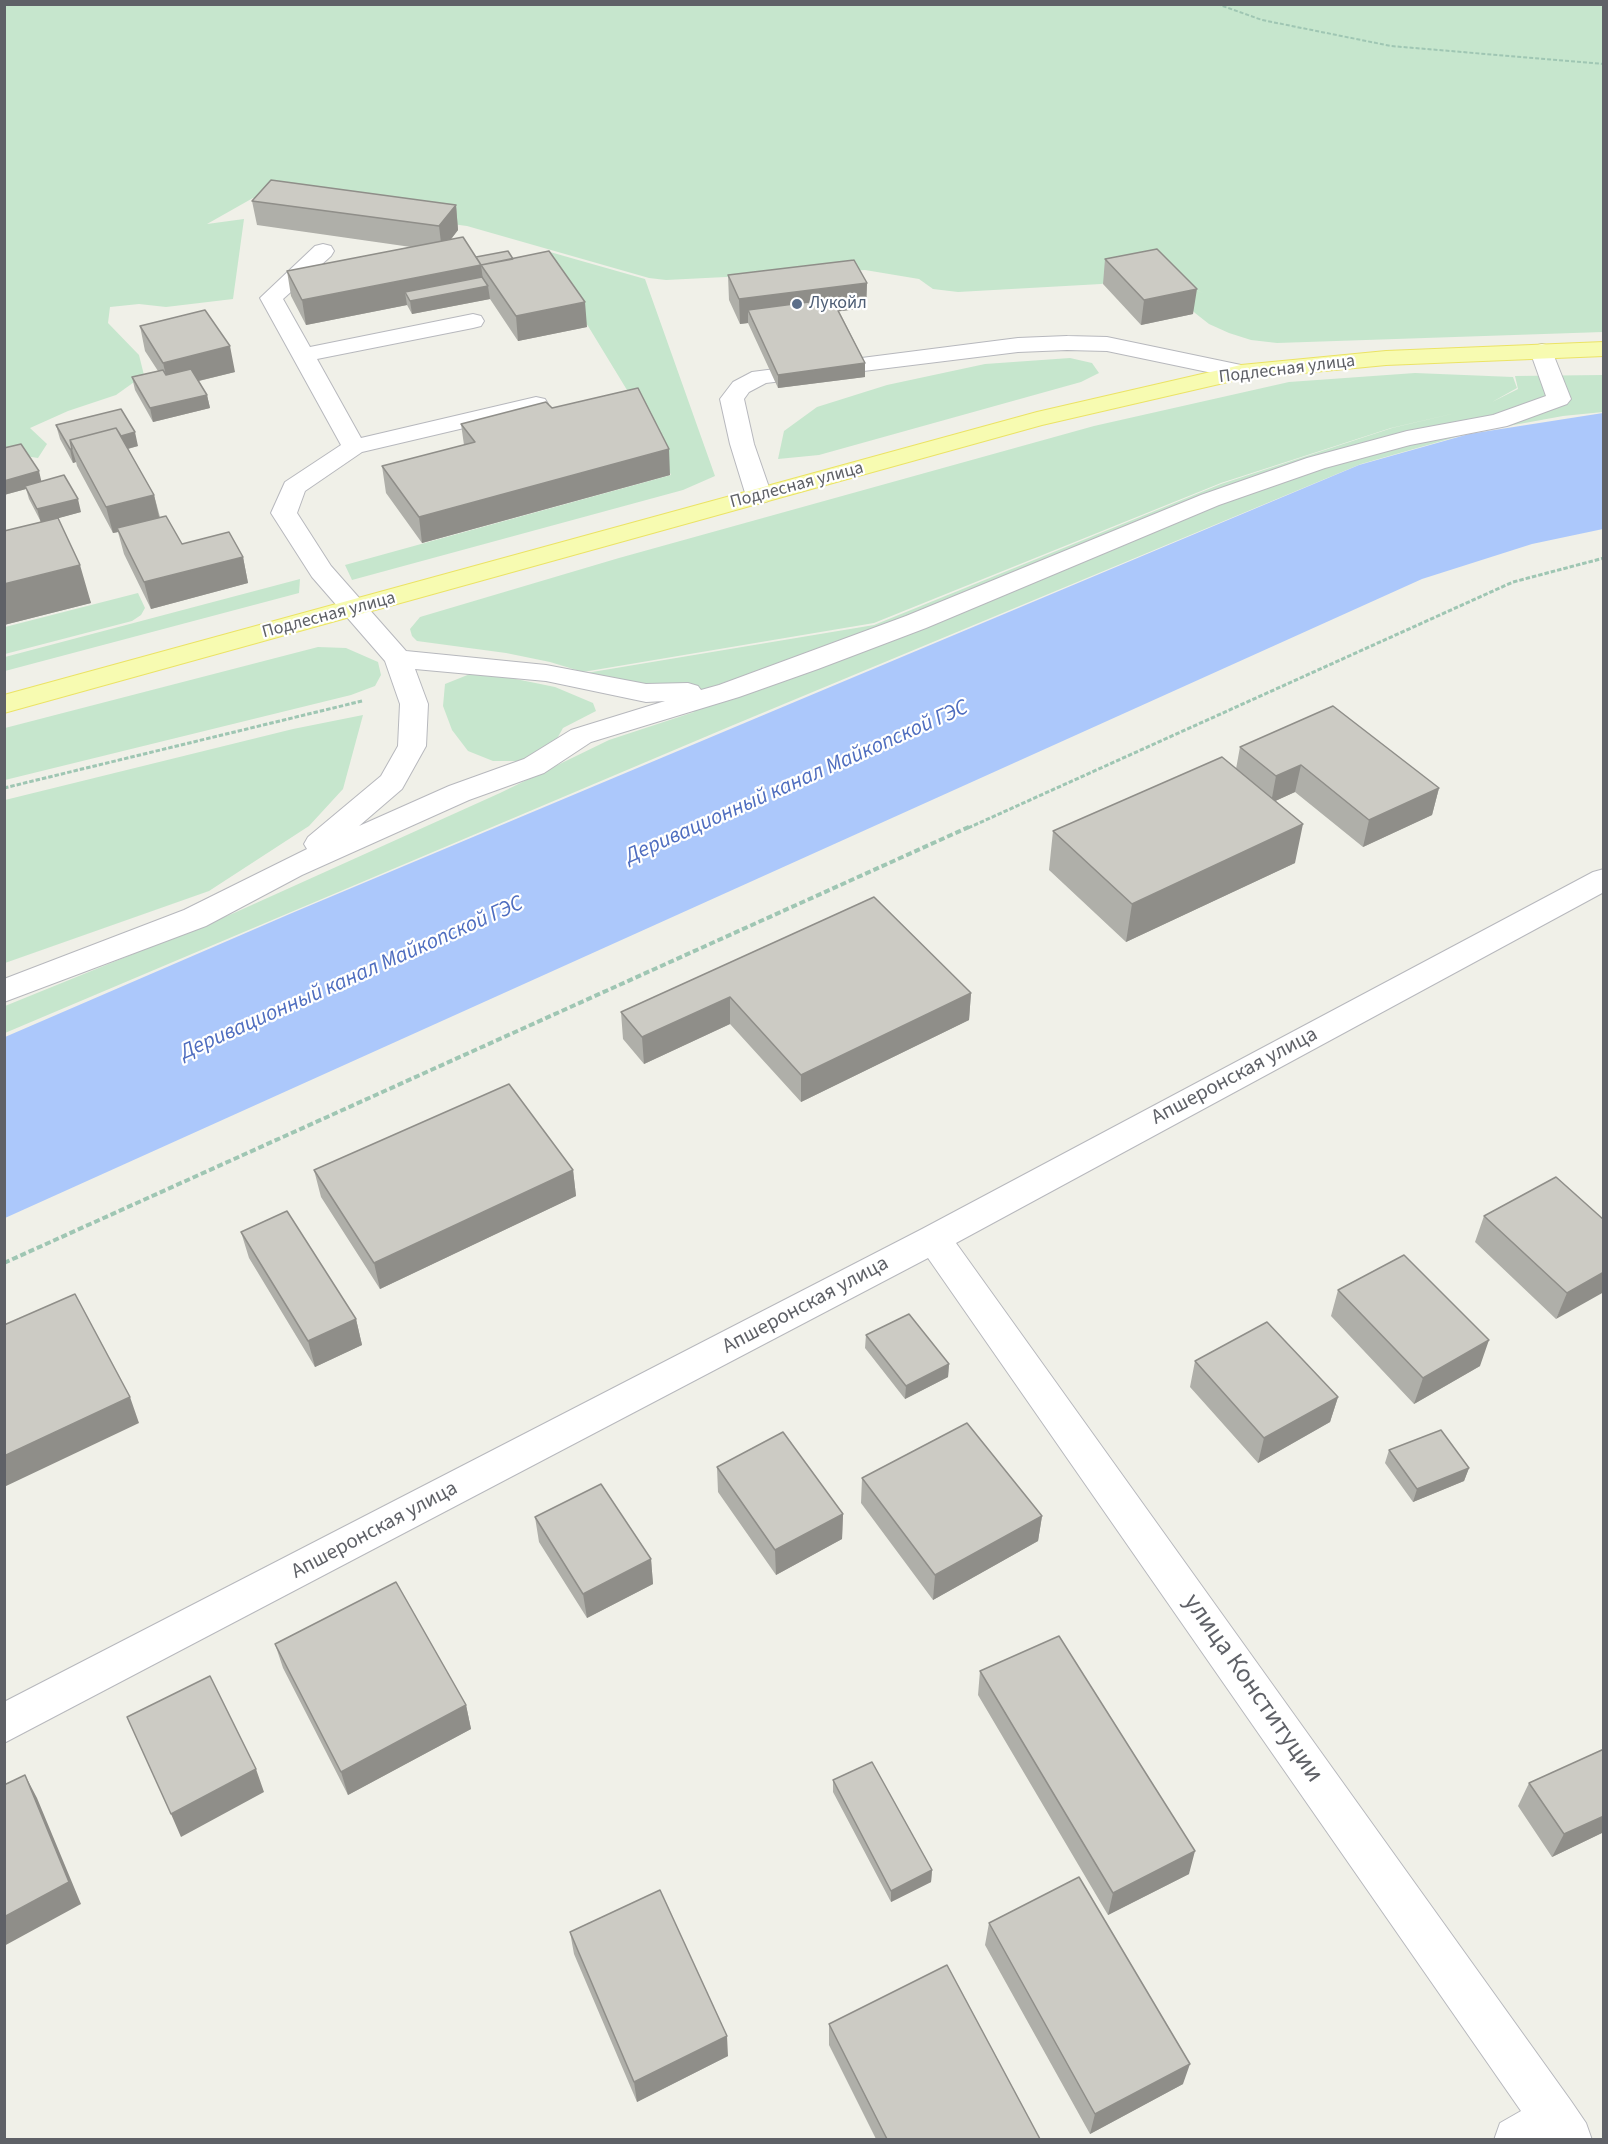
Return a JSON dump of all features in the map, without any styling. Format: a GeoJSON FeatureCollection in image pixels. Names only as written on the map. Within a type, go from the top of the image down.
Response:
{"type":"FeatureCollection","features":[{"type":"Feature","properties":{"kind":"main road","name":"Подлесная улица"},"geometry":{"type":"LineString","coordinates":[[4,704],[1037,419],[1241,372],[1386,358],[1604,349]]}},
{"type":"Feature","properties":{"kind":"street"},"geometry":{"type":"LineString","coordinates":[[323,250],[271,298],[354,447]]}},
{"type":"Feature","properties":{"kind":"street"},"geometry":{"type":"LineString","coordinates":[[303,355],[473,321]]}},
{"type":"Feature","properties":{"kind":"street"},"geometry":{"type":"LineString","coordinates":[[759,496],[742,444],[732,399],[741,387],[760,377],[1018,345],[1067,343],[1107,344],[1241,372]]}},
{"type":"Feature","properties":{"kind":"street"},"geometry":{"type":"LineString","coordinates":[[4,991],[195,918],[291,868],[459,793],[534,766],[582,736],[729,691],[916,622],[1242,489],[1316,463],[1407,438],[1498,421],[1558,399],[1542,351]]}},
{"type":"Feature","properties":{"kind":"street"},"geometry":{"type":"LineString","coordinates":[[291,868],[392,782],[412,746],[414,704],[398,659],[321,571],[284,513],[294,487],[354,447],[536,404]]}},
{"type":"Feature","properties":{"kind":"street"},"geometry":{"type":"LineString","coordinates":[[398,659],[546,673],[646,693],[729,691]]}},
{"type":"Feature","properties":{"kind":"street","name":"Апшеронская улица"},"geometry":{"type":"LineString","coordinates":[[4,1724],[934,1239],[1604,879]]}},
{"type":"Feature","properties":{"kind":"street","name":"улица Конституции"},"geometry":{"type":"LineString","coordinates":[[934,1239],[1547,2132]]}},
{"type":"Feature","properties":{"kind":"path"},"geometry":{"type":"LineString","coordinates":[[1217,4],[1262,20],[1390,46],[1604,64]]}},
{"type":"Feature","properties":{"kind":"path"},"geometry":{"type":"LineString","coordinates":[[4,1263],[1513,582],[1604,558]]}},
{"type":"Feature","properties":{"kind":"path"},"geometry":{"type":"LineString","coordinates":[[4,788],[409,689]]}},
{"type":"Feature","properties":{"kind":"green space"},"geometry":{"type":"Polygon","coordinates":[[[5,5],[1603,5],[1603,332],[1277,343],[1251,340],[1209,324],[1157,275],[1203,293],[1155,273],[1101,284],[958,292],[933,289],[919,279],[865,270],[666,280],[649,278],[467,226],[253,198],[207,224],[244,219],[233,299],[166,307],[139,304],[110,307],[108,323],[139,355],[144,375],[116,395],[68,411],[30,428],[47,444],[38,458],[25,456],[5,462],[5,5]]]}},
{"type":"Feature","properties":{"kind":"green space"},"geometry":{"type":"Polygon","coordinates":[[[550,252],[645,279],[715,476],[683,490],[352,580],[345,565],[671,475],[641,413],[588,326],[552,277],[559,272],[550,252]]]}},
{"type":"Feature","properties":{"kind":"green space"},"geometry":{"type":"Polygon","coordinates":[[[1070,358],[1092,363],[1099,373],[1081,382],[819,455],[778,459],[784,431],[817,407],[887,385],[985,364],[1070,358]]]}},
{"type":"Feature","properties":{"kind":"green space"},"geometry":{"type":"Polygon","coordinates":[[[1415,373],[1513,377],[1517,388],[1492,402],[1518,389],[1515,376],[1603,375],[1603,412],[1563,416],[1470,433],[1361,464],[731,726],[5,1033],[5,1006],[234,913],[500,793],[609,740],[694,712],[678,690],[586,673],[874,625],[1221,484],[1392,428],[1460,412],[1391,428],[1221,483],[874,623],[583,672],[550,662],[506,653],[417,641],[410,629],[420,617],[619,558],[1094,426],[1289,382],[1415,373]]]}},
{"type":"Feature","properties":{"kind":"green space"},"geometry":{"type":"Polygon","coordinates":[[[300,579],[299,593],[5,671],[5,657],[300,579]]]}},
{"type":"Feature","properties":{"kind":"green space"},"geometry":{"type":"Polygon","coordinates":[[[138,593],[145,608],[141,615],[132,621],[5,654],[5,627],[138,593]]]}},
{"type":"Feature","properties":{"kind":"green space"},"geometry":{"type":"Polygon","coordinates":[[[318,647],[346,648],[378,662],[381,675],[375,686],[351,695],[5,780],[5,728],[318,647]]]}},
{"type":"Feature","properties":{"kind":"green space"},"geometry":{"type":"Polygon","coordinates":[[[470,674],[501,676],[555,687],[593,703],[596,711],[563,728],[554,744],[521,761],[493,761],[468,751],[452,730],[443,706],[445,684],[470,674]]]}},
{"type":"Feature","properties":{"kind":"green space"},"geometry":{"type":"Polygon","coordinates":[[[363,715],[343,789],[309,826],[209,891],[5,963],[5,800],[293,729],[363,715]]]}},
{"type":"Feature","properties":{"kind":"water","name":"Деривационный канал Майкопской ГЭС"},"geometry":{"type":"Polygon","coordinates":[[[1603,413],[1603,529],[1532,544],[1422,579],[5,1218],[5,1037],[292,913],[1359,465],[1469,434],[1603,413]]]}},
{"type":"Feature","properties":{"kind":"building"},"geometry":{"type":"Polygon","coordinates":[[[271,180],[456,205],[439,226],[252,201],[271,180]]]}},
{"type":"Feature","properties":{"kind":"building"},"geometry":{"type":"Polygon","coordinates":[[[463,237],[481,265],[302,300],[287,271],[463,237]]]}},
{"type":"Feature","properties":{"kind":"building"},"geometry":{"type":"Polygon","coordinates":[[[1157,249],[1197,289],[1144,300],[1105,259],[1157,249]]]}},
{"type":"Feature","properties":{"kind":"building"},"geometry":{"type":"Polygon","coordinates":[[[508,251],[513,259],[481,265],[476,257],[508,251]]]}},
{"type":"Feature","properties":{"kind":"building"},"geometry":{"type":"Polygon","coordinates":[[[549,251],[585,302],[516,316],[481,265],[549,251]]]}},
{"type":"Feature","properties":{"kind":"building"},"geometry":{"type":"Polygon","coordinates":[[[854,260],[867,283],[739,299],[728,275],[854,260]]]}},
{"type":"Feature","properties":{"kind":"building"},"geometry":{"type":"Polygon","coordinates":[[[482,277],[488,286],[410,301],[405,292],[482,277]]]}},
{"type":"Feature","properties":{"kind":"building"},"geometry":{"type":"Polygon","coordinates":[[[832,299],[865,363],[778,375],[748,310],[832,299]]]}},
{"type":"Feature","properties":{"kind":"building"},"geometry":{"type":"Polygon","coordinates":[[[205,310],[230,346],[163,363],[140,326],[205,310]]]}},
{"type":"Feature","properties":{"kind":"building"},"geometry":{"type":"Polygon","coordinates":[[[191,369],[207,395],[150,408],[132,377],[163,370],[166,375],[191,369]]]}},
{"type":"Feature","properties":{"kind":"building"},"geometry":{"type":"Polygon","coordinates":[[[638,388],[669,449],[419,517],[382,466],[475,442],[461,424],[546,402],[552,408],[638,388]]]}},
{"type":"Feature","properties":{"kind":"building"},"geometry":{"type":"Polygon","coordinates":[[[121,409],[135,432],[121,436],[116,428],[70,440],[72,449],[56,425],[121,409]]]}},
{"type":"Feature","properties":{"kind":"building"},"geometry":{"type":"Polygon","coordinates":[[[116,428],[154,495],[106,507],[70,440],[116,428]]]}},
{"type":"Feature","properties":{"kind":"building"},"geometry":{"type":"Polygon","coordinates":[[[21,444],[39,471],[4,481],[4,448],[21,444]]]}},
{"type":"Feature","properties":{"kind":"building"},"geometry":{"type":"Polygon","coordinates":[[[64,475],[78,499],[37,509],[25,486],[64,475]]]}},
{"type":"Feature","properties":{"kind":"building"},"geometry":{"type":"Polygon","coordinates":[[[166,516],[182,544],[229,532],[243,557],[144,582],[117,528],[166,516]]]}},
{"type":"Feature","properties":{"kind":"building"},"geometry":{"type":"Polygon","coordinates":[[[58,518],[80,565],[4,584],[4,531],[58,518]]]}},
{"type":"Feature","properties":{"kind":"building"},"geometry":{"type":"Polygon","coordinates":[[[1333,706],[1439,788],[1369,820],[1301,765],[1276,776],[1240,747],[1333,706]]]}},
{"type":"Feature","properties":{"kind":"building"},"geometry":{"type":"Polygon","coordinates":[[[1222,757],[1303,824],[1132,904],[1053,831],[1222,757]]]}},
{"type":"Feature","properties":{"kind":"building"},"geometry":{"type":"Polygon","coordinates":[[[874,897],[971,993],[801,1075],[730,997],[642,1037],[621,1012],[874,897]]]}},
{"type":"Feature","properties":{"kind":"building"},"geometry":{"type":"Polygon","coordinates":[[[509,1084],[573,1170],[374,1263],[314,1170],[509,1084]]]}},
{"type":"Feature","properties":{"kind":"building"},"geometry":{"type":"Polygon","coordinates":[[[1556,1177],[1604,1220],[1604,1272],[1567,1293],[1484,1216],[1556,1177]]]}},
{"type":"Feature","properties":{"kind":"building"},"geometry":{"type":"Polygon","coordinates":[[[287,1211],[356,1319],[308,1341],[241,1232],[287,1211]]]}},
{"type":"Feature","properties":{"kind":"building"},"geometry":{"type":"Polygon","coordinates":[[[1404,1255],[1489,1340],[1423,1378],[1338,1290],[1404,1255]]]}},
{"type":"Feature","properties":{"kind":"building"},"geometry":{"type":"Polygon","coordinates":[[[75,1294],[130,1397],[4,1456],[4,1325],[75,1294]]]}},
{"type":"Feature","properties":{"kind":"building"},"geometry":{"type":"Polygon","coordinates":[[[909,1314],[949,1364],[906,1386],[866,1335],[909,1314]]]}},
{"type":"Feature","properties":{"kind":"building"},"geometry":{"type":"Polygon","coordinates":[[[1267,1322],[1338,1397],[1264,1438],[1195,1361],[1267,1322]]]}},
{"type":"Feature","properties":{"kind":"building"},"geometry":{"type":"Polygon","coordinates":[[[967,1423],[1042,1516],[935,1575],[862,1478],[967,1423]]]}},
{"type":"Feature","properties":{"kind":"building"},"geometry":{"type":"Polygon","coordinates":[[[1441,1430],[1469,1468],[1417,1489],[1389,1450],[1441,1430]]]}},
{"type":"Feature","properties":{"kind":"building"},"geometry":{"type":"Polygon","coordinates":[[[783,1432],[843,1514],[775,1550],[717,1467],[783,1432]]]}},
{"type":"Feature","properties":{"kind":"building"},"geometry":{"type":"Polygon","coordinates":[[[601,1484],[651,1559],[583,1594],[535,1517],[601,1484]]]}},
{"type":"Feature","properties":{"kind":"building"},"geometry":{"type":"Polygon","coordinates":[[[396,1582],[466,1705],[341,1772],[275,1644],[396,1582]]]}},
{"type":"Feature","properties":{"kind":"building"},"geometry":{"type":"Polygon","coordinates":[[[1059,1636],[1195,1851],[1113,1893],[980,1671],[1059,1636]]]}},
{"type":"Feature","properties":{"kind":"building"},"geometry":{"type":"Polygon","coordinates":[[[210,1676],[256,1769],[171,1814],[127,1717],[210,1676]]]}},
{"type":"Feature","properties":{"kind":"building"},"geometry":{"type":"Polygon","coordinates":[[[1604,1749],[1604,1816],[1564,1834],[1529,1783],[1604,1749]]]}},
{"type":"Feature","properties":{"kind":"building"},"geometry":{"type":"Polygon","coordinates":[[[872,1762],[932,1870],[891,1891],[833,1780],[872,1762]]]}},
{"type":"Feature","properties":{"kind":"building"},"geometry":{"type":"Polygon","coordinates":[[[25,1775],[69,1882],[4,1917],[4,1785],[25,1775]]]}},
{"type":"Feature","properties":{"kind":"building"},"geometry":{"type":"Polygon","coordinates":[[[1079,1877],[1190,2064],[1095,2114],[989,1923],[1079,1877]]]}},
{"type":"Feature","properties":{"kind":"building"},"geometry":{"type":"Polygon","coordinates":[[[660,1890],[727,2036],[634,2082],[570,1932],[660,1890]]]}},
{"type":"Feature","properties":{"kind":"building"},"geometry":{"type":"Polygon","coordinates":[[[947,1965],[1040,2139],[887,2139],[829,2024],[947,1965]]]}},
{"type":"Feature","properties":{"kind":"place","name":"Лукойл"},"geometry":{"type":"Point","coordinates":[797,304]}}]}
